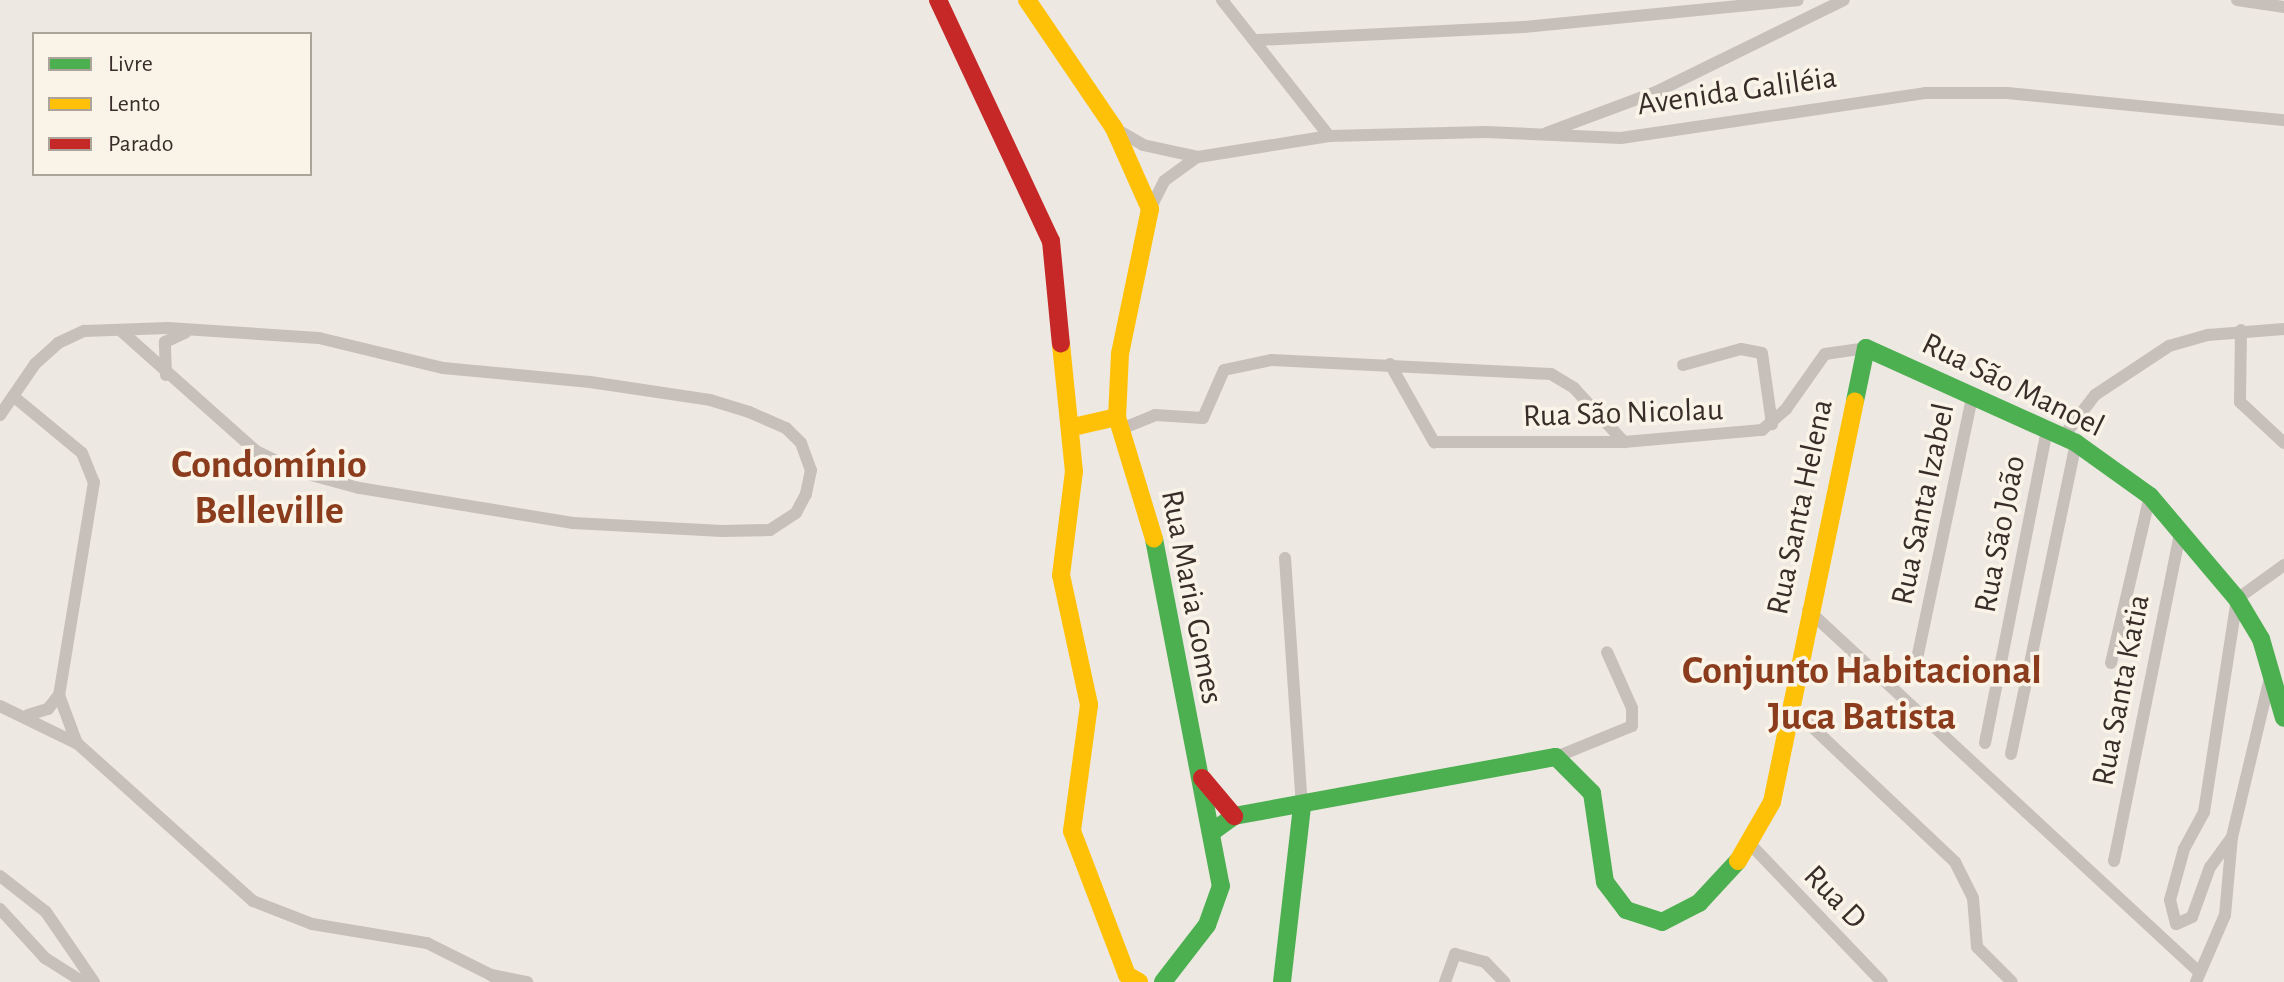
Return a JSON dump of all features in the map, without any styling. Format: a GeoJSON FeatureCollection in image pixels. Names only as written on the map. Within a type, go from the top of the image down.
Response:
{"type":"FeatureCollection","features":[{"type":"Feature","properties":{"kind":"street"},"geometry":{"type":"LineString","coordinates":[[938,0],[1051,241],[1073,427],[1074,471],[1061,575],[1089,705],[1072,831],[1131,980]]}},
{"type":"Feature","properties":{"kind":"street"},"geometry":{"type":"LineString","coordinates":[[1027,0],[1114,128],[1150,209]]}},
{"type":"Feature","properties":{"kind":"street"},"geometry":{"type":"LineString","coordinates":[[1222,0],[1258,40],[1329,136]]}},
{"type":"Feature","properties":{"kind":"street"},"geometry":{"type":"LineString","coordinates":[[1258,40],[1524,27],[1798,0]]}},
{"type":"Feature","properties":{"kind":"street"},"geometry":{"type":"LineString","coordinates":[[1539,135],[1656,92],[1844,0]]}},
{"type":"Feature","properties":{"kind":"street"},"geometry":{"type":"LineString","coordinates":[[2237,0],[2284,7]]}},
{"type":"Feature","properties":{"kind":"street","name":"Avenida Galiléia"},"geometry":{"type":"LineString","coordinates":[[1198,157],[1329,136],[1539,135],[1621,138],[1925,93],[2007,93],[2284,120]]}},
{"type":"Feature","properties":{"kind":"street"},"geometry":{"type":"LineString","coordinates":[[1114,128],[1143,145],[1198,157]]}},
{"type":"Feature","properties":{"kind":"street"},"geometry":{"type":"LineString","coordinates":[[1150,209],[1164,181],[1198,157]]}},
{"type":"Feature","properties":{"kind":"street","name":"Rua Maria Gomes"},"geometry":{"type":"LineString","coordinates":[[1150,209],[1122,341],[1119,423],[1152,524],[1198,773],[1220,865],[1217,901],[1207,925],[1163,982]]}},
{"type":"Feature","properties":{"kind":"street"},"geometry":{"type":"LineString","coordinates":[[167,375],[165,342],[193,329]]}},
{"type":"Feature","properties":{"kind":"street"},"geometry":{"type":"LineString","coordinates":[[0,415],[58,343],[84,331],[120,330],[193,329],[319,338],[443,368],[710,400],[786,428],[801,443],[811,470],[806,494],[796,513],[770,530],[573,523],[474,510],[297,471],[256,451],[120,330]]}},
{"type":"Feature","properties":{"kind":"street"},"geometry":{"type":"LineString","coordinates":[[2062,436],[2095,395],[2169,346],[2241,330],[2284,329]]}},
{"type":"Feature","properties":{"kind":"street"},"geometry":{"type":"LineString","coordinates":[[2241,330],[2240,402],[2284,443]]}},
{"type":"Feature","properties":{"kind":"street"},"geometry":{"type":"LineString","coordinates":[[1772,424],[1825,354],[1866,348]]}},
{"type":"Feature","properties":{"kind":"street","name":"Rua São Manoel"},"geometry":{"type":"LineString","coordinates":[[1866,348],[2062,436],[2150,496],[2237,599],[2272,672],[2284,718]]}},
{"type":"Feature","properties":{"kind":"street","name":"Rua Santa Helena"},"geometry":{"type":"LineString","coordinates":[[1556,757],[1592,793],[1605,882],[1626,910],[1662,922],[1679,917],[1752,846],[1772,802],[1807,610],[1866,348]]}},
{"type":"Feature","properties":{"kind":"street"},"geometry":{"type":"LineString","coordinates":[[1683,365],[1741,349],[1762,353],[1772,424]]}},
{"type":"Feature","properties":{"kind":"street"},"geometry":{"type":"LineString","coordinates":[[1073,427],[1119,423],[1155,415],[1203,418],[1217,377],[1236,365],[1272,360],[1551,374],[1574,388],[1624,442]]}},
{"type":"Feature","properties":{"kind":"street","name":"Rua São Nicolau"},"geometry":{"type":"LineString","coordinates":[[1390,364],[1434,442],[1624,442],[1748,434],[1772,424]]}},
{"type":"Feature","properties":{"kind":"street","name":"Rua Santa Izabel"},"geometry":{"type":"LineString","coordinates":[[1914,673],[1973,394]]}},
{"type":"Feature","properties":{"kind":"street"},"geometry":{"type":"LineString","coordinates":[[13,396],[82,453],[94,482],[59,695],[48,709],[28,715]]}},
{"type":"Feature","properties":{"kind":"street","name":"Rua São João"},"geometry":{"type":"LineString","coordinates":[[1985,743],[2062,436]]}},
{"type":"Feature","properties":{"kind":"street","name":"Rua São João"},"geometry":{"type":"LineString","coordinates":[[2011,754],[2062,436]]}},
{"type":"Feature","properties":{"kind":"street","name":"Rua Santa Katia"},"geometry":{"type":"LineString","coordinates":[[2111,663],[2150,496]]}},
{"type":"Feature","properties":{"kind":"street","name":"Rua Santa Katia"},"geometry":{"type":"LineString","coordinates":[[2114,861],[2181,530]]}},
{"type":"Feature","properties":{"kind":"street"},"geometry":{"type":"LineString","coordinates":[[1282,982],[1302,807],[1285,558]]}},
{"type":"Feature","properties":{"kind":"street"},"geometry":{"type":"LineString","coordinates":[[2232,837],[2210,867],[2192,917],[2176,924],[2170,900],[2184,849],[2204,812],[2237,599],[2284,565]]}},
{"type":"Feature","properties":{"kind":"street"},"geometry":{"type":"LineString","coordinates":[[1807,610],[2197,977],[2225,915],[2232,837],[2272,672]]}},
{"type":"Feature","properties":{"kind":"street"},"geometry":{"type":"LineString","coordinates":[[1212,832],[1234,816],[1302,807],[1556,757],[1632,726],[1632,708],[1607,652]]}},
{"type":"Feature","properties":{"kind":"street"},"geometry":{"type":"LineString","coordinates":[[59,695],[78,744]]}},
{"type":"Feature","properties":{"kind":"street"},"geometry":{"type":"LineString","coordinates":[[0,706],[28,715],[78,744],[253,901],[312,924],[427,943],[497,978],[527,982]]}},
{"type":"Feature","properties":{"kind":"street"},"geometry":{"type":"LineString","coordinates":[[1790,706],[1955,862],[1973,898],[1977,947],[2012,982]]}},
{"type":"Feature","properties":{"kind":"street"},"geometry":{"type":"LineString","coordinates":[[1198,773],[1234,816]]}},
{"type":"Feature","properties":{"kind":"street","name":"Rua D"},"geometry":{"type":"LineString","coordinates":[[1752,846],[1882,982]]}},
{"type":"Feature","properties":{"kind":"street"},"geometry":{"type":"LineString","coordinates":[[0,876],[46,912],[94,982]]}},
{"type":"Feature","properties":{"kind":"street"},"geometry":{"type":"LineString","coordinates":[[0,909],[62,976],[83,982]]}},
{"type":"Feature","properties":{"kind":"street"},"geometry":{"type":"LineString","coordinates":[[1445,982],[1455,954],[1485,962],[1504,982]]}},
{"type":"Feature","properties":{"kind":"traffic: fast"},"geometry":{"type":"LineString","coordinates":[[1855,401],[1866,348],[2076,443],[2150,496],[2237,599],[2261,639],[2284,718]]}},
{"type":"Feature","properties":{"kind":"traffic: fast"},"geometry":{"type":"LineString","coordinates":[[1154,539],[1221,886],[1207,925],[1163,982]]}},
{"type":"Feature","properties":{"kind":"traffic: fast"},"geometry":{"type":"LineString","coordinates":[[1212,832],[1234,816],[1556,757],[1592,793],[1605,882],[1626,910],[1662,922],[1699,903],[1738,861]]}},
{"type":"Feature","properties":{"kind":"traffic: fast"},"geometry":{"type":"LineString","coordinates":[[1282,982],[1302,807]]}},
{"type":"Feature","properties":{"kind":"traffic: slow"},"geometry":{"type":"LineString","coordinates":[[1027,0],[1114,128],[1150,209],[1120,354],[1117,417],[1154,539]]}},
{"type":"Feature","properties":{"kind":"traffic: slow"},"geometry":{"type":"LineString","coordinates":[[1061,344],[1074,471],[1061,575],[1089,705],[1072,831],[1127,975],[1139,982]]}},
{"type":"Feature","properties":{"kind":"traffic: slow"},"geometry":{"type":"LineString","coordinates":[[1738,861],[1772,802],[1855,401]]}},
{"type":"Feature","properties":{"kind":"traffic: slow"},"geometry":{"type":"LineString","coordinates":[[1073,427],[1117,417]]}},
{"type":"Feature","properties":{"kind":"traffic: jam"},"geometry":{"type":"LineString","coordinates":[[938,0],[1051,241],[1061,344]]}},
{"type":"Feature","properties":{"kind":"traffic: jam"},"geometry":{"type":"LineString","coordinates":[[1202,778],[1234,816]]}},
{"type":"Feature","properties":{"kind":"district","name":"Condomínio Belleville"},"geometry":{"type":"Point","coordinates":[269,488]}},
{"type":"Feature","properties":{"kind":"district","name":"Conjunto Habitacional Juca Batista"},"geometry":{"type":"Point","coordinates":[1862,694]}}]}
